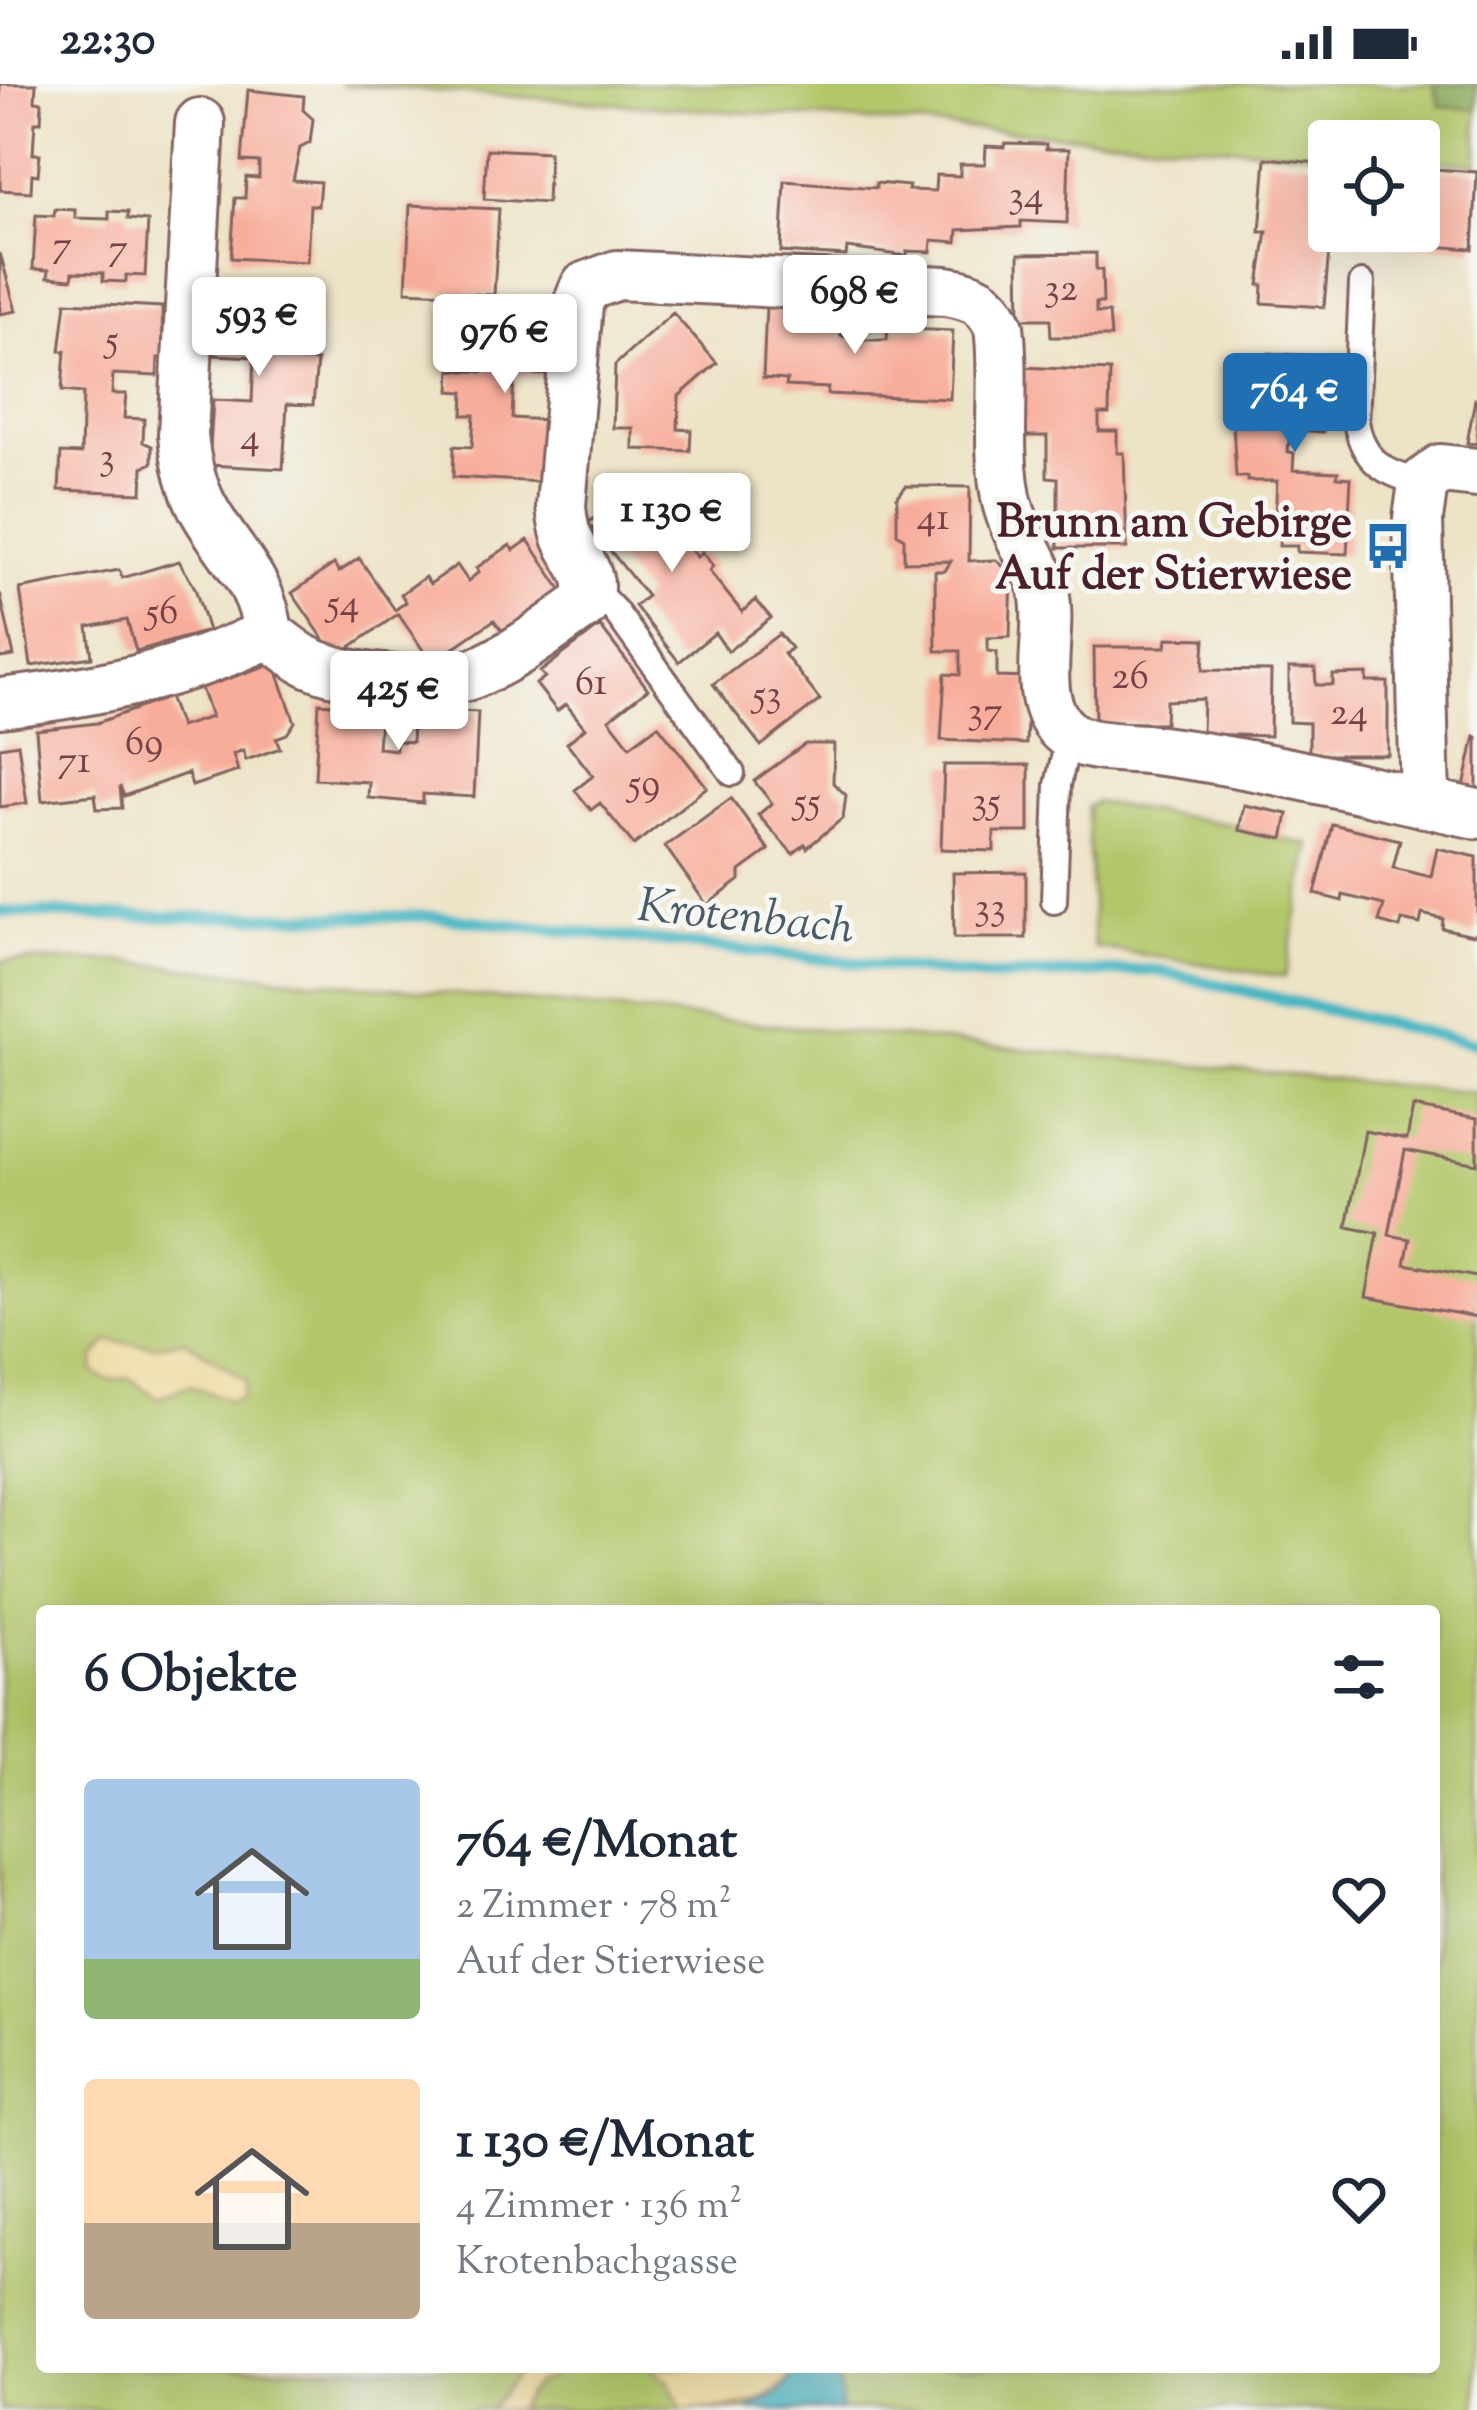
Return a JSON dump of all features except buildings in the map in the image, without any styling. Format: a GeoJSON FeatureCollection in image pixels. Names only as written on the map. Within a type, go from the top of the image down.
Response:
{"type":"FeatureCollection","features":[{"type":"Feature","properties":{"kind":"street"},"geometry":{"type":"LineString","coordinates":[[200,123],[185,458],[203,508],[258,590],[266,607],[268,634]]}},
{"type":"Feature","properties":{"kind":"street"},"geometry":{"type":"LineString","coordinates":[[268,634],[308,662],[378,678],[450,680],[497,663],[584,605],[591,586],[589,575],[567,537],[561,506],[578,304],[585,287],[617,275],[965,294],[980,299],[999,327],[1004,488],[1010,515],[1044,591],[1048,704],[1069,735],[1100,744],[1249,765],[1477,814]]}},
{"type":"Feature","properties":{"kind":"street"},"geometry":{"type":"LineString","coordinates":[[1425,803],[1418,519],[1423,483],[1441,469],[1477,473]]}},
{"type":"Feature","properties":{"kind":"street"},"geometry":{"type":"LineString","coordinates":[[0,703],[108,689],[170,674],[268,634]]}},
{"type":"Feature","properties":{"kind":"lane"},"geometry":{"type":"LineString","coordinates":[[1362,283],[1356,422],[1360,445],[1374,463],[1423,483]]}},
{"type":"Feature","properties":{"kind":"lane"},"geometry":{"type":"LineString","coordinates":[[591,586],[615,611],[732,773]]}},
{"type":"Feature","properties":{"kind":"lane"},"geometry":{"type":"LineString","coordinates":[[1054,901],[1058,785],[1069,735]]}},
{"type":"Feature","properties":{"kind":"green space"},"geometry":{"type":"Polygon","coordinates":[[[339,84],[1477,84],[1477,164],[1440,161],[1440,120],[1308,120],[1308,153],[339,84]]]}},
{"type":"Feature","properties":{"kind":"green space"},"geometry":{"type":"Polygon","coordinates":[[[1433,84],[1477,84],[1477,109],[1441,107],[1433,84]]]}},
{"type":"Feature","properties":{"kind":"green space"},"geometry":{"type":"Polygon","coordinates":[[[1095,802],[1240,826],[1240,830],[1310,845],[1285,977],[1094,947],[1087,807],[1095,802]]]}},
{"type":"Feature","properties":{"kind":"green space"},"geometry":{"type":"Polygon","coordinates":[[[0,961],[113,961],[1477,1093],[1477,2410],[0,2410],[0,961]]]}},
{"type":"Feature","properties":{"kind":"sand"},"geometry":{"type":"Polygon","coordinates":[[[185,1340],[245,1380],[243,1395],[231,1401],[189,1385],[158,1398],[129,1378],[109,1381],[93,1372],[94,1357],[108,1341],[155,1346],[185,1340]]]}},
{"type":"Feature","properties":{"kind":"sand"},"geometry":{"type":"Polygon","coordinates":[[[517,2373],[559,2373],[534,2385],[515,2410],[489,2410],[517,2373]]]}},
{"type":"Feature","properties":{"kind":"sand"},"geometry":{"type":"Polygon","coordinates":[[[658,2373],[793,2373],[763,2400],[732,2408],[682,2410],[669,2381],[658,2373]]]}},
{"type":"Feature","properties":{"kind":"water"},"geometry":{"type":"Polygon","coordinates":[[[794,2373],[835,2373],[840,2410],[748,2410],[783,2391],[794,2373]]]}},
{"type":"Feature","properties":{"kind":"waterway","name":"Krotenbach"},"geometry":{"type":"LineString","coordinates":[[0,912],[430,916],[986,977],[1154,970],[1477,1044]]}},
{"type":"Feature","properties":{"kind":"place","name":"Brunn am Gebirge Auf der Stierwiese"},"geometry":{"type":"Point","coordinates":[1388,546]}}]}
